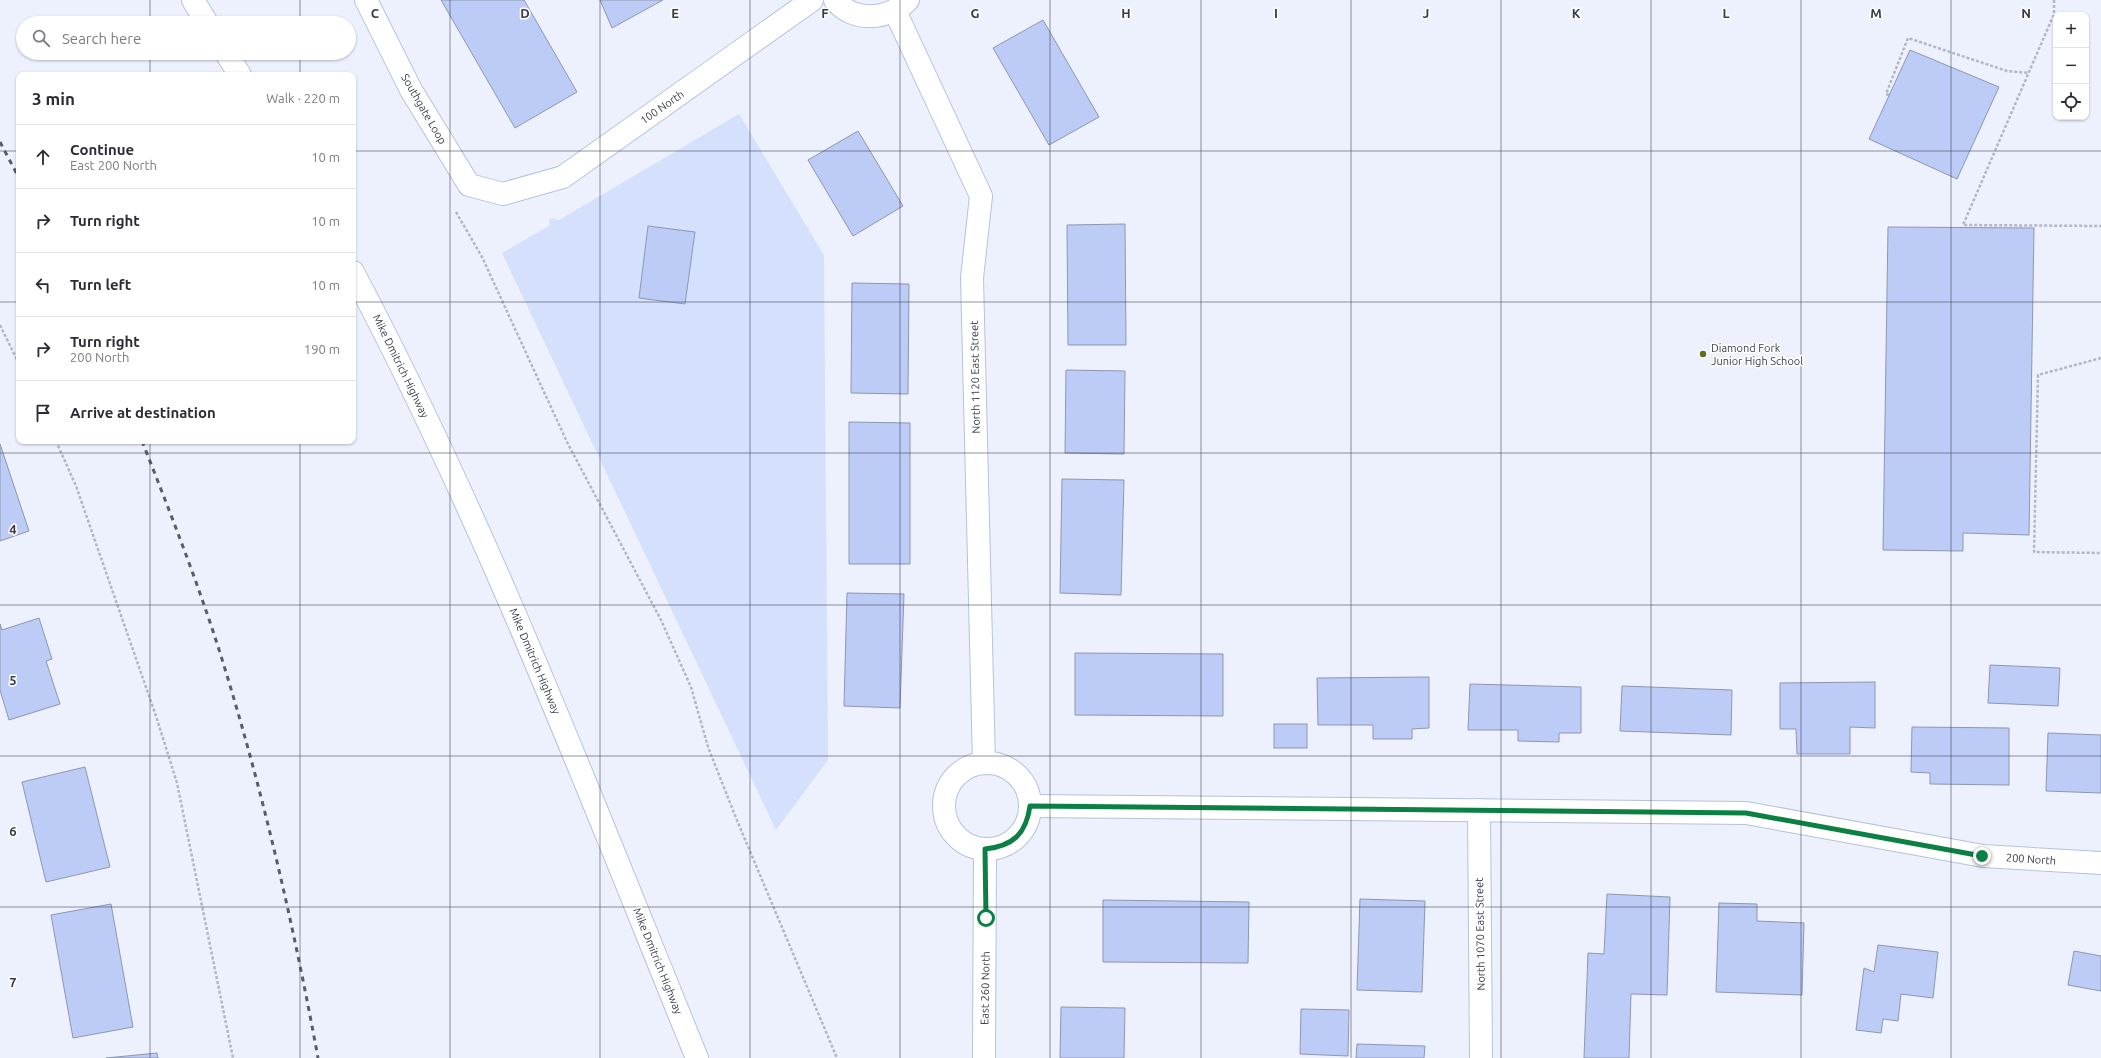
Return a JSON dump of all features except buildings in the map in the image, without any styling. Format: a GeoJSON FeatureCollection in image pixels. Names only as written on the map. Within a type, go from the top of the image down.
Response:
{"type":"FeatureCollection","features":[{"type":"Feature","properties":{"kind":"main road"},"geometry":{"type":"LineString","coordinates":[[193,0],[203,16]]}},
{"type":"Feature","properties":{"kind":"main road","name":"Southgate Loop"},"geometry":{"type":"LineString","coordinates":[[366,0],[411,90],[469,185],[503,194]]}},
{"type":"Feature","properties":{"kind":"main road","name":"100 North"},"geometry":{"type":"LineString","coordinates":[[503,194],[564,177],[812,0]]}},
{"type":"Feature","properties":{"kind":"main road"},"geometry":{"type":"LineString","coordinates":[[835,0],[850,12],[864,16],[880,16],[901,6]]}},
{"type":"Feature","properties":{"kind":"main road","name":"North 1120 East Street"},"geometry":{"type":"LineString","coordinates":[[901,6],[981,196],[972,278],[984,763]]}},
{"type":"Feature","properties":{"kind":"main road"},"geometry":{"type":"LineString","coordinates":[[230,60],[238,72]]}},
{"type":"Feature","properties":{"kind":"main road","name":"Mike Dmitrich Highway"},"geometry":{"type":"LineString","coordinates":[[356,278],[406,373],[489,552],[697,1058]]}},
{"type":"Feature","properties":{"kind":"main road"},"geometry":{"type":"LineString","coordinates":[[984,763],[998,764],[1010,770],[1021,780],[1027,792],[1030,806],[1028,819],[1021,832],[1011,842],[999,848],[985,849],[971,846],[958,838],[949,828],[944,814],[944,799],[948,786],[957,774],[969,766],[984,763]]}},
{"type":"Feature","properties":{"kind":"main road","name":"200 North"},"geometry":{"type":"LineString","coordinates":[[1030,806],[1746,813],[1982,856],[2101,863]]}},
{"type":"Feature","properties":{"kind":"main road","name":"North 1070 East Street"},"geometry":{"type":"LineString","coordinates":[[1479,810],[1481,1058]]}},
{"type":"Feature","properties":{"kind":"main road","name":"East 260 North"},"geometry":{"type":"LineString","coordinates":[[984,1058],[986,918],[985,849]]}},
{"type":"Feature","properties":{"kind":"path"},"geometry":{"type":"LineString","coordinates":[[2054,0],[2054,14],[1963,225],[2101,226]]}},
{"type":"Feature","properties":{"kind":"path"},"geometry":{"type":"LineString","coordinates":[[1889,95],[1886,94],[1908,38],[2008,71],[2029,73]]}},
{"type":"Feature","properties":{"kind":"path"},"geometry":{"type":"LineString","coordinates":[[454,208],[482,257],[567,442],[661,620],[691,687],[708,747],[736,818],[836,1058]]}},
{"type":"Feature","properties":{"kind":"path"},"geometry":{"type":"LineString","coordinates":[[0,325],[16,358]]}},
{"type":"Feature","properties":{"kind":"path"},"geometry":{"type":"LineString","coordinates":[[2101,358],[2038,375],[2034,552],[2101,553]]}},
{"type":"Feature","properties":{"kind":"path"},"geometry":{"type":"LineString","coordinates":[[57,444],[76,486],[156,716],[177,783],[233,1058]]}},
{"type":"Feature","properties":{"kind":"shaded area"},"geometry":{"type":"Polygon","coordinates":[[[739,114],[824,255],[828,760],[776,830],[502,253],[549,226],[550,218],[559,220],[739,114]]]}},
{"type":"Feature","properties":{"kind":"railway"},"geometry":{"type":"LineString","coordinates":[[0,142],[16,172]]}},
{"type":"Feature","properties":{"kind":"railway"},"geometry":{"type":"LineString","coordinates":[[143,444],[203,602],[221,656],[250,755],[276,856],[318,1058]]}},
{"type":"Feature","properties":{"kind":"place","name":"Diamond Fork Junior High School"},"geometry":{"type":"Point","coordinates":[1703,354]}},
{"type":"Feature","properties":{"kind":"route"},"geometry":{"type":"LineString","coordinates":[[986,918],[985,849],[999,848],[1011,842],[1021,832],[1028,819],[1030,806],[1746,813],[1982,856]]}}]}
